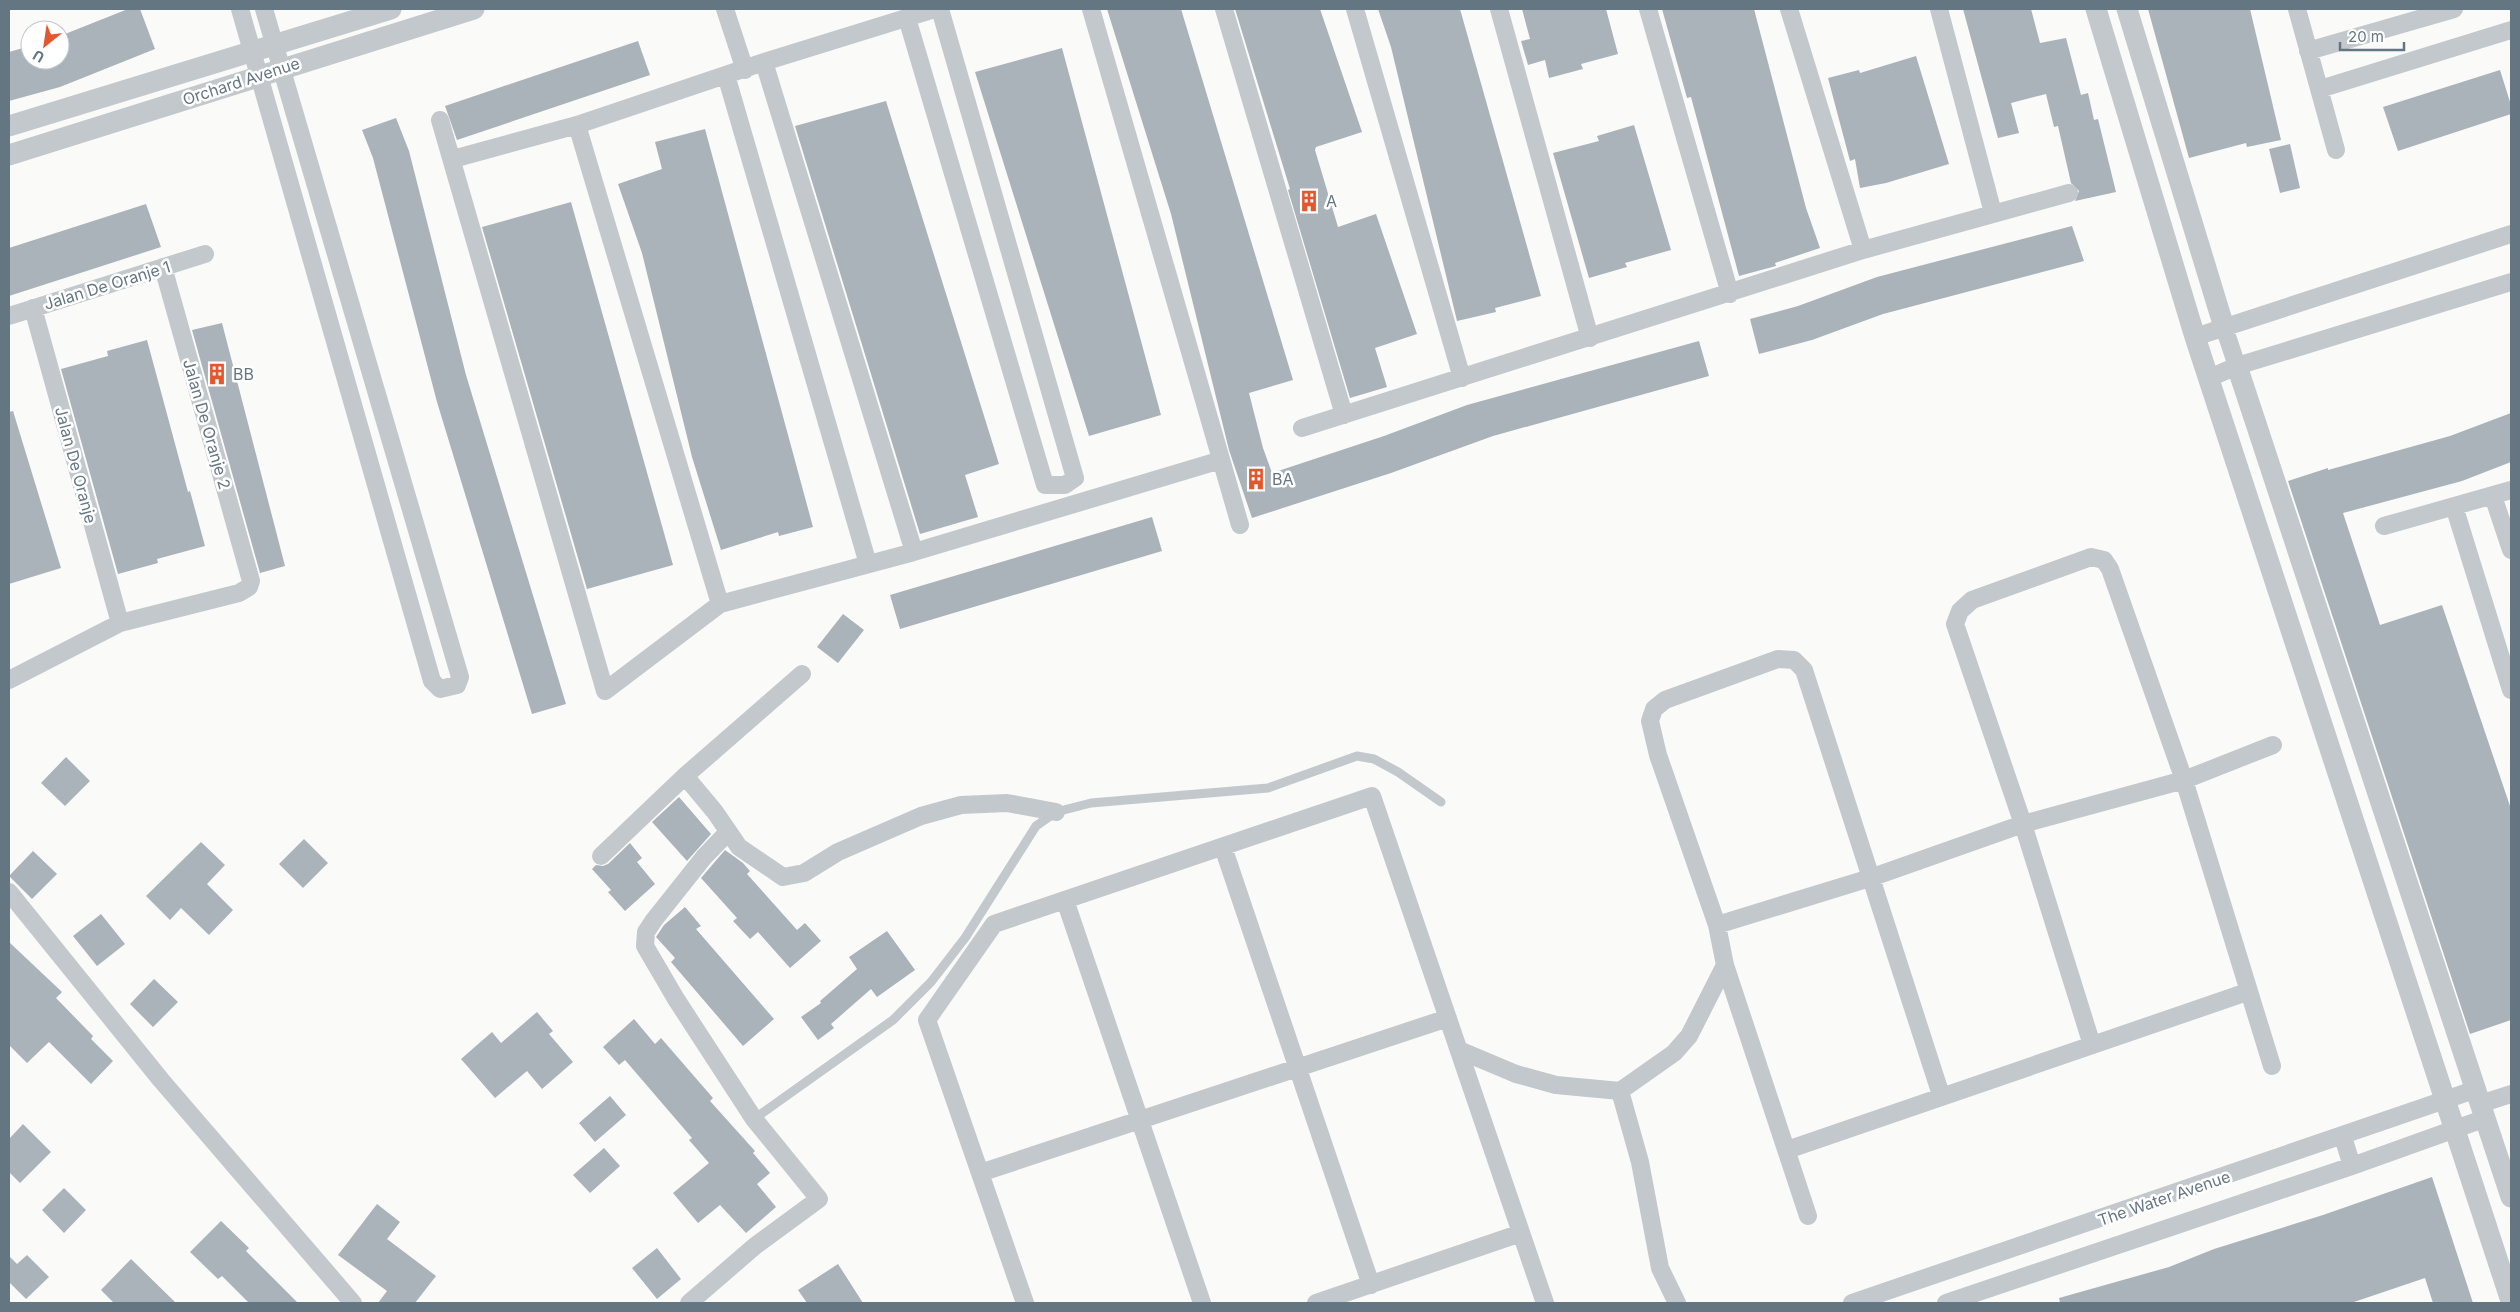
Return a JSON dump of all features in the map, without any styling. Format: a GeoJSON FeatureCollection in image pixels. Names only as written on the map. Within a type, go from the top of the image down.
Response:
{"type":"FeatureCollection","features":[{"type":"Feature","properties":{"kind":"street"},"geometry":{"type":"LineString","coordinates":[[240,9],[432,681],[440,689],[457,685],[460,677],[264,9]]}},
{"type":"Feature","properties":{"kind":"street","name":"Orchard Avenue"},"geometry":{"type":"LineString","coordinates":[[9,126],[252,50],[391,9]]}},
{"type":"Feature","properties":{"kind":"street","name":"Orchard Avenue"},"geometry":{"type":"LineString","coordinates":[[9,155],[280,68],[474,9]]}},
{"type":"Feature","properties":{"kind":"street"},"geometry":{"type":"LineString","coordinates":[[725,9],[745,70]]}},
{"type":"Feature","properties":{"kind":"street"},"geometry":{"type":"LineString","coordinates":[[453,159],[577,125],[745,70],[764,62],[935,9]]}},
{"type":"Feature","properties":{"kind":"street"},"geometry":{"type":"LineString","coordinates":[[908,18],[1045,485],[1065,485],[1075,478],[940,9]]}},
{"type":"Feature","properties":{"kind":"street"},"geometry":{"type":"LineString","coordinates":[[1091,9],[1240,525]]}},
{"type":"Feature","properties":{"kind":"street"},"geometry":{"type":"LineString","coordinates":[[1224,9],[1344,415]]}},
{"type":"Feature","properties":{"kind":"street"},"geometry":{"type":"LineString","coordinates":[[1355,9],[1462,378]]}},
{"type":"Feature","properties":{"kind":"street"},"geometry":{"type":"LineString","coordinates":[[1499,9],[1590,338]]}},
{"type":"Feature","properties":{"kind":"street"},"geometry":{"type":"LineString","coordinates":[[1648,9],[1730,294]]}},
{"type":"Feature","properties":{"kind":"street"},"geometry":{"type":"LineString","coordinates":[[1789,9],[1863,250]]}},
{"type":"Feature","properties":{"kind":"street"},"geometry":{"type":"LineString","coordinates":[[1939,9],[1993,212]]}},
{"type":"Feature","properties":{"kind":"street"},"geometry":{"type":"LineString","coordinates":[[2096,9],[2195,337],[2511,1301]]}},
{"type":"Feature","properties":{"kind":"street"},"geometry":{"type":"LineString","coordinates":[[2127,9],[2224,327],[2511,1197]]}},
{"type":"Feature","properties":{"kind":"street"},"geometry":{"type":"LineString","coordinates":[[2297,9],[2336,150]]}},
{"type":"Feature","properties":{"kind":"street"},"geometry":{"type":"LineString","coordinates":[[2308,50],[2454,9]]}},
{"type":"Feature","properties":{"kind":"street"},"geometry":{"type":"LineString","coordinates":[[2320,90],[2511,30]]}},
{"type":"Feature","properties":{"kind":"street"},"geometry":{"type":"LineString","coordinates":[[764,62],[914,552]]}},
{"type":"Feature","properties":{"kind":"street"},"geometry":{"type":"LineString","coordinates":[[726,75],[868,564]]}},
{"type":"Feature","properties":{"kind":"street"},"geometry":{"type":"LineString","coordinates":[[440,120],[453,159],[605,690],[720,604],[914,552],[1221,460]]}},
{"type":"Feature","properties":{"kind":"street"},"geometry":{"type":"LineString","coordinates":[[577,125],[720,604]]}},
{"type":"Feature","properties":{"kind":"street"},"geometry":{"type":"LineString","coordinates":[[1302,428],[1730,294],[1863,250],[1993,212],[2069,194]]}},
{"type":"Feature","properties":{"kind":"street"},"geometry":{"type":"LineString","coordinates":[[2195,337],[2511,234]]}},
{"type":"Feature","properties":{"kind":"street","name":"Jalan De Oranje 1"},"geometry":{"type":"LineString","coordinates":[[9,316],[205,254]]}},
{"type":"Feature","properties":{"kind":"street","name":"Jalan De Oranje 2"},"geometry":{"type":"LineString","coordinates":[[120,623],[239,593],[249,587],[251,581],[163,267]]}},
{"type":"Feature","properties":{"kind":"street"},"geometry":{"type":"LineString","coordinates":[[2209,378],[2237,366],[2511,282]]}},
{"type":"Feature","properties":{"kind":"street","name":"Jalan De Oranje"},"geometry":{"type":"LineString","coordinates":[[33,308],[120,623]]}},
{"type":"Feature","properties":{"kind":"street"},"geometry":{"type":"LineString","coordinates":[[366,452],[391,444]]}},
{"type":"Feature","properties":{"kind":"street"},"geometry":{"type":"LineString","coordinates":[[2384,526],[2511,490]]}},
{"type":"Feature","properties":{"kind":"street"},"geometry":{"type":"LineString","coordinates":[[2493,496],[2511,550]]}},
{"type":"Feature","properties":{"kind":"street"},"geometry":{"type":"LineString","coordinates":[[2454,506],[2511,690]]}},
{"type":"Feature","properties":{"kind":"street"},"geometry":{"type":"LineString","coordinates":[[2092,1045],[2023,824],[1955,624],[1960,611],[1972,600],[2091,557],[2104,560],[2110,569],[2184,780],[2247,992],[2272,1066]]}},
{"type":"Feature","properties":{"kind":"street"},"geometry":{"type":"LineString","coordinates":[[9,680],[120,623]]}},
{"type":"Feature","properties":{"kind":"street"},"geometry":{"type":"LineString","coordinates":[[1808,1216],[1725,965],[1717,925],[1658,755],[1650,720],[1654,709],[1665,700],[1778,659],[1794,660],[1804,670],[1941,1095]]}},
{"type":"Feature","properties":{"kind":"street"},"geometry":{"type":"LineString","coordinates":[[601,856],[685,776],[802,674]]}},
{"type":"Feature","properties":{"kind":"street"},"geometry":{"type":"LineString","coordinates":[[1717,925],[1870,878],[2023,824],[2184,780],[2273,745]]}},
{"type":"Feature","properties":{"kind":"street"},"geometry":{"type":"LineString","coordinates":[[685,776],[739,847],[783,877],[804,873],[838,852],[921,816],[961,805],[1007,803],[1056,812]]}},
{"type":"Feature","properties":{"kind":"street"},"geometry":{"type":"LineString","coordinates":[[1025,1303],[927,1020],[994,924],[1372,796],[1545,1303]]}},
{"type":"Feature","properties":{"kind":"street"},"geometry":{"type":"LineString","coordinates":[[689,1303],[755,1246],[819,1199],[754,1119],[645,946],[646,932],[654,920],[704,857],[728,832]]}},
{"type":"Feature","properties":{"kind":"street"},"geometry":{"type":"LineString","coordinates":[[1222,847],[1371,1284]]}},
{"type":"Feature","properties":{"kind":"street"},"geometry":{"type":"LineString","coordinates":[[9,892],[161,1080],[352,1303]]}},
{"type":"Feature","properties":{"kind":"street"},"geometry":{"type":"LineString","coordinates":[[1065,900],[1202,1303]]}},
{"type":"Feature","properties":{"kind":"street"},"geometry":{"type":"LineString","coordinates":[[1459,1050],[1516,1074],[1556,1085],[1620,1092],[1674,1053],[1689,1036],[1725,965]]}},
{"type":"Feature","properties":{"kind":"street"},"geometry":{"type":"LineString","coordinates":[[1787,1150],[1941,1095],[2247,992]]}},
{"type":"Feature","properties":{"kind":"street"},"geometry":{"type":"LineString","coordinates":[[980,1173],[1448,1018]]}},
{"type":"Feature","properties":{"kind":"street"},"geometry":{"type":"LineString","coordinates":[[1620,1092],[1640,1162],[1660,1268],[1677,1303]]}},
{"type":"Feature","properties":{"kind":"street"},"geometry":{"type":"LineString","coordinates":[[2480,1104],[2511,1094]]}},
{"type":"Feature","properties":{"kind":"street","name":"The Water Avenue"},"geometry":{"type":"LineString","coordinates":[[1852,1303],[2446,1101],[2480,1104]]}},
{"type":"Feature","properties":{"kind":"street","name":"The Water Avenue"},"geometry":{"type":"LineString","coordinates":[[1946,1303],[2456,1130],[2480,1104]]}},
{"type":"Feature","properties":{"kind":"street"},"geometry":{"type":"LineString","coordinates":[[2343,1137],[2352,1166]]}},
{"type":"Feature","properties":{"kind":"street"},"geometry":{"type":"LineString","coordinates":[[1316,1303],[1521,1233]]}},
{"type":"Feature","properties":{"kind":"lane"},"geometry":{"type":"LineString","coordinates":[[754,1119],[893,1020],[931,982],[966,938],[1036,826],[1056,812],[1091,803],[1268,788],[1357,756],[1374,759],[1398,772],[1440,802]]}},
{"type":"Feature","properties":{"kind":"building"},"geometry":{"type":"Polygon","coordinates":[[[128,9],[140,9],[155,49],[60,87],[9,101],[9,52],[20,49],[20,70],[70,70],[70,32],[128,9]]]}},
{"type":"Feature","properties":{"kind":"building"},"geometry":{"type":"Polygon","coordinates":[[[1107,9],[1181,9],[1293,380],[1249,393],[1263,448],[1272,473],[1384,436],[1467,405],[1699,341],[1709,376],[1493,436],[1391,473],[1252,518],[1229,450],[1171,214],[1107,9]]]}},
{"type":"Feature","properties":{"kind":"building"},"geometry":{"type":"Polygon","coordinates":[[[1235,9],[1320,9],[1362,132],[1316,147],[1315,150],[1338,227],[1376,214],[1417,334],[1375,348],[1387,387],[1350,398],[1288,190],[1290,189],[1235,9]]]}},
{"type":"Feature","properties":{"kind":"building"},"geometry":{"type":"Polygon","coordinates":[[[1378,9],[1460,9],[1541,296],[1495,308],[1496,312],[1457,321],[1391,47],[1378,9]]]}},
{"type":"Feature","properties":{"kind":"building"},"geometry":{"type":"Polygon","coordinates":[[[1522,9],[1606,9],[1618,54],[1581,64],[1583,69],[1549,78],[1545,60],[1528,65],[1521,41],[1530,39],[1522,9]]]}},
{"type":"Feature","properties":{"kind":"building"},"geometry":{"type":"Polygon","coordinates":[[[1662,9],[1754,9],[1806,208],[1820,248],[1775,263],[1776,266],[1739,276],[1691,97],[1687,98],[1662,9]]]}},
{"type":"Feature","properties":{"kind":"building"},"geometry":{"type":"Polygon","coordinates":[[[1963,9],[2031,9],[2040,43],[2066,38],[2081,95],[2088,93],[2094,120],[2098,119],[2116,192],[2075,201],[2079,191],[2071,183],[2058,126],[2054,127],[2046,94],[2011,103],[2019,133],[1998,138],[1963,9]]]}},
{"type":"Feature","properties":{"kind":"building"},"geometry":{"type":"Polygon","coordinates":[[[2148,9],[2250,9],[2281,140],[2247,147],[2246,143],[2189,158],[2148,9]]]}},
{"type":"Feature","properties":{"kind":"building"},"geometry":{"type":"Polygon","coordinates":[[[638,41],[650,75],[457,140],[445,106],[638,41]]]}},
{"type":"Feature","properties":{"kind":"building"},"geometry":{"type":"Polygon","coordinates":[[[1062,48],[1161,415],[1089,436],[975,72],[1062,48]]]}},
{"type":"Feature","properties":{"kind":"building"},"geometry":{"type":"Polygon","coordinates":[[[1916,56],[1949,164],[1886,183],[1860,188],[1855,159],[1850,161],[1828,78],[1859,70],[1860,73],[1916,56]]]}},
{"type":"Feature","properties":{"kind":"building"},"geometry":{"type":"Polygon","coordinates":[[[2500,70],[2511,105],[2511,114],[2398,151],[2383,107],[2500,70]]]}},
{"type":"Feature","properties":{"kind":"building"},"geometry":{"type":"Polygon","coordinates":[[[886,101],[999,464],[965,475],[978,517],[920,534],[795,126],[886,101]]]}},
{"type":"Feature","properties":{"kind":"building"},"geometry":{"type":"Polygon","coordinates":[[[396,118],[409,151],[466,375],[566,704],[532,714],[437,402],[373,158],[362,130],[396,118]]]}},
{"type":"Feature","properties":{"kind":"building"},"geometry":{"type":"Polygon","coordinates":[[[1634,125],[1671,250],[1625,263],[1627,267],[1589,278],[1553,153],[1599,141],[1597,136],[1634,125]]]}},
{"type":"Feature","properties":{"kind":"building"},"geometry":{"type":"Polygon","coordinates":[[[705,129],[813,527],[779,536],[778,532],[721,550],[692,457],[642,253],[618,184],[662,169],[655,142],[705,129]]]}},
{"type":"Feature","properties":{"kind":"building"},"geometry":{"type":"Polygon","coordinates":[[[2290,144],[2300,188],[2280,193],[2269,149],[2290,144]]]}},
{"type":"Feature","properties":{"kind":"building"},"geometry":{"type":"Polygon","coordinates":[[[571,202],[673,565],[587,589],[482,227],[571,202]]]}},
{"type":"Feature","properties":{"kind":"building"},"geometry":{"type":"Polygon","coordinates":[[[146,204],[161,247],[9,296],[9,248],[146,204]]]}},
{"type":"Feature","properties":{"kind":"building"},"geometry":{"type":"Polygon","coordinates":[[[2072,226],[2084,261],[1883,314],[1812,340],[1759,354],[1750,319],[1798,306],[1877,277],[2072,226]]]}},
{"type":"Feature","properties":{"kind":"building"},"geometry":{"type":"Polygon","coordinates":[[[222,323],[285,566],[260,573],[192,330],[222,323]]]}},
{"type":"Feature","properties":{"kind":"building"},"geometry":{"type":"Polygon","coordinates":[[[147,340],[188,492],[190,491],[205,546],[157,559],[158,563],[118,574],[61,369],[108,356],[107,351],[147,340]]]}},
{"type":"Feature","properties":{"kind":"building"},"geometry":{"type":"Polygon","coordinates":[[[13,411],[61,568],[9,584],[9,412],[13,411]]]}},
{"type":"Feature","properties":{"kind":"building"},"geometry":{"type":"Polygon","coordinates":[[[2511,413],[2511,462],[2462,481],[2343,513],[2380,625],[2442,605],[2511,809],[2511,1020],[2470,1034],[2288,481],[2328,468],[2328,470],[2450,436],[2511,413]]]}},
{"type":"Feature","properties":{"kind":"building"},"geometry":{"type":"Polygon","coordinates":[[[1152,517],[1162,551],[900,629],[890,595],[1152,517]]]}},
{"type":"Feature","properties":{"kind":"building"},"geometry":{"type":"Polygon","coordinates":[[[843,614],[864,630],[838,663],[817,647],[843,614]]]}},
{"type":"Feature","properties":{"kind":"building"},"geometry":{"type":"Polygon","coordinates":[[[66,757],[90,781],[65,806],[41,783],[66,757]]]}},
{"type":"Feature","properties":{"kind":"building"},"geometry":{"type":"Polygon","coordinates":[[[679,797],[711,834],[687,861],[652,822],[679,797]]]}},
{"type":"Feature","properties":{"kind":"building"},"geometry":{"type":"Polygon","coordinates":[[[304,839],[328,863],[303,888],[279,864],[304,839]]]}},
{"type":"Feature","properties":{"kind":"building"},"geometry":{"type":"Polygon","coordinates":[[[201,842],[225,865],[207,884],[233,910],[209,935],[181,908],[170,920],[146,896],[201,842]]]}},
{"type":"Feature","properties":{"kind":"building"},"geometry":{"type":"Polygon","coordinates":[[[630,843],[642,858],[637,862],[655,884],[625,911],[608,892],[611,890],[592,869],[596,865],[603,866],[608,864],[630,843]]]}},
{"type":"Feature","properties":{"kind":"building"},"geometry":{"type":"Polygon","coordinates":[[[725,850],[743,863],[750,871],[747,874],[797,930],[805,923],[821,941],[790,968],[758,932],[750,939],[733,921],[737,918],[701,878],[725,850]]]}},
{"type":"Feature","properties":{"kind":"building"},"geometry":{"type":"Polygon","coordinates":[[[33,851],[57,874],[32,899],[9,876],[33,851]]]}},
{"type":"Feature","properties":{"kind":"building"},"geometry":{"type":"Polygon","coordinates":[[[685,907],[701,926],[696,929],[774,1019],[743,1046],[671,962],[675,958],[656,937],[664,925],[685,907]]]}},
{"type":"Feature","properties":{"kind":"building"},"geometry":{"type":"Polygon","coordinates":[[[101,914],[125,944],[97,966],[73,936],[101,914]]]}},
{"type":"Feature","properties":{"kind":"building"},"geometry":{"type":"Polygon","coordinates":[[[887,931],[915,970],[877,997],[871,989],[831,1024],[834,1028],[818,1040],[801,1017],[821,1003],[820,1001],[857,969],[849,957],[887,931]]]}},
{"type":"Feature","properties":{"kind":"building"},"geometry":{"type":"Polygon","coordinates":[[[9,942],[62,992],[56,998],[93,1036],[91,1039],[113,1061],[91,1084],[49,1042],[27,1063],[9,1045],[9,942]]]}},
{"type":"Feature","properties":{"kind":"building"},"geometry":{"type":"Polygon","coordinates":[[[154,979],[178,1002],[153,1027],[130,1004],[154,979]]]}},
{"type":"Feature","properties":{"kind":"building"},"geometry":{"type":"Polygon","coordinates":[[[537,1012],[553,1031],[549,1034],[573,1062],[542,1089],[527,1071],[495,1098],[461,1059],[492,1032],[501,1043],[537,1012]]]}},
{"type":"Feature","properties":{"kind":"building"},"geometry":{"type":"Polygon","coordinates":[[[634,1019],[655,1044],[661,1038],[713,1098],[710,1101],[755,1151],[753,1153],[770,1173],[757,1184],[776,1207],[746,1233],[720,1205],[698,1223],[673,1193],[709,1163],[689,1140],[692,1138],[625,1060],[619,1065],[603,1047],[634,1019]]]}},
{"type":"Feature","properties":{"kind":"building"},"geometry":{"type":"Polygon","coordinates":[[[610,1096],[626,1115],[595,1142],[579,1123],[610,1096]]]}},
{"type":"Feature","properties":{"kind":"building"},"geometry":{"type":"Polygon","coordinates":[[[23,1124],[51,1152],[20,1183],[9,1172],[9,1139],[23,1124]]]}},
{"type":"Feature","properties":{"kind":"building"},"geometry":{"type":"Polygon","coordinates":[[[604,1148],[620,1166],[590,1193],[573,1175],[604,1148]]]}},
{"type":"Feature","properties":{"kind":"building"},"geometry":{"type":"Polygon","coordinates":[[[2432,1177],[2473,1303],[2433,1303],[2425,1278],[2351,1303],[2060,1303],[2059,1298],[2169,1267],[2214,1249],[2323,1215],[2432,1177]]]}},
{"type":"Feature","properties":{"kind":"building"},"geometry":{"type":"Polygon","coordinates":[[[64,1188],[86,1210],[64,1233],[42,1210],[64,1188]]]}},
{"type":"Feature","properties":{"kind":"building"},"geometry":{"type":"Polygon","coordinates":[[[377,1204],[400,1222],[387,1239],[436,1276],[415,1303],[378,1303],[387,1291],[338,1255],[377,1204]]]}},
{"type":"Feature","properties":{"kind":"building"},"geometry":{"type":"Polygon","coordinates":[[[221,1221],[249,1248],[246,1251],[298,1303],[249,1303],[222,1276],[218,1279],[190,1252],[221,1221]]]}},
{"type":"Feature","properties":{"kind":"building"},"geometry":{"type":"Polygon","coordinates":[[[657,1248],[681,1279],[657,1299],[632,1268],[657,1248]]]}},
{"type":"Feature","properties":{"kind":"building"},"geometry":{"type":"Polygon","coordinates":[[[27,1255],[49,1277],[26,1299],[9,1282],[9,1256],[17,1264],[27,1255]]]}},
{"type":"Feature","properties":{"kind":"building"},"geometry":{"type":"Polygon","coordinates":[[[131,1259],[176,1303],[114,1303],[101,1290],[131,1259]]]}},
{"type":"Feature","properties":{"kind":"building"},"geometry":{"type":"Polygon","coordinates":[[[838,1264],[863,1303],[807,1303],[798,1290],[838,1264]]]}},
{"type":"Feature","properties":{"kind":"place","name":"A"},"geometry":{"type":"Point","coordinates":[1309,201]}},
{"type":"Feature","properties":{"kind":"place","name":"BB"},"geometry":{"type":"Point","coordinates":[217,374]}},
{"type":"Feature","properties":{"kind":"place","name":"BA"},"geometry":{"type":"Point","coordinates":[1256,479]}}]}
